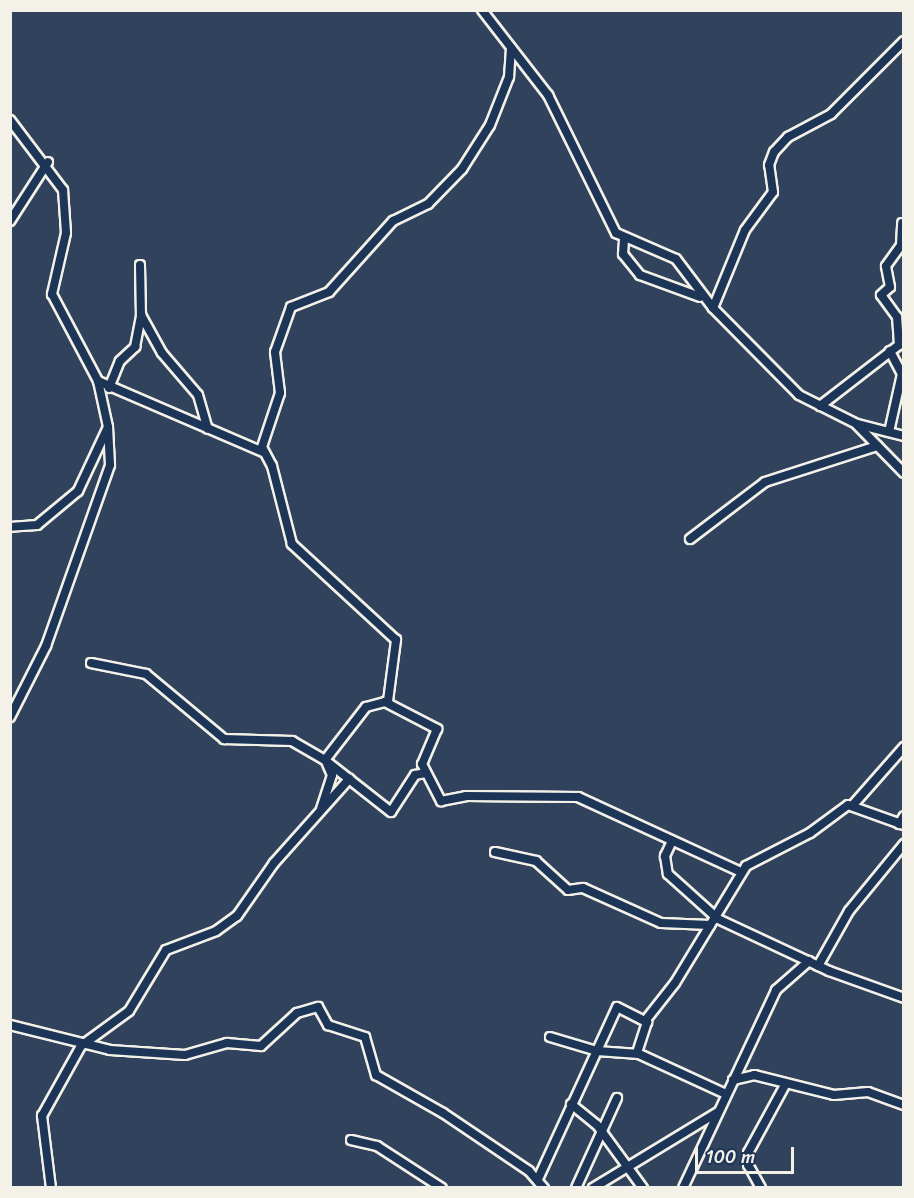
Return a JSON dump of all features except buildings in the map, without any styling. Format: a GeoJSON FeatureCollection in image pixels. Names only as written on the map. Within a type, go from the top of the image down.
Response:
{"type":"FeatureCollection","features":[{"type":"Feature","properties":{"kind":"street"},"geometry":{"type":"LineString","coordinates":[[482,10],[548,95],[602,212],[624,240],[676,259],[704,299],[799,395],[857,424],[903,436]]}},
{"type":"Feature","properties":{"kind":"street"},"geometry":{"type":"LineString","coordinates":[[713,308],[745,230],[773,192],[769,165],[774,152],[788,137],[831,114],[903,41]]}},
{"type":"Feature","properties":{"kind":"street"},"geometry":{"type":"LineString","coordinates":[[263,452],[280,393],[275,352],[291,307],[329,292],[393,221],[428,204],[462,169],[490,125],[509,77],[511,48]]}},
{"type":"Feature","properties":{"kind":"street"},"geometry":{"type":"LineString","coordinates":[[10,120],[48,162],[65,200],[66,233],[52,294],[105,398],[110,465],[46,646],[10,717]]}},
{"type":"Feature","properties":{"kind":"street"},"geometry":{"type":"LineString","coordinates":[[10,221],[48,162]]}},
{"type":"Feature","properties":{"kind":"street"},"geometry":{"type":"LineString","coordinates":[[820,406],[899,345],[897,317],[881,295],[891,287],[886,264],[901,245],[902,223]]}},
{"type":"Feature","properties":{"kind":"street"},"geometry":{"type":"LineString","coordinates":[[624,240],[623,254],[640,275],[667,280],[704,299]]}},
{"type":"Feature","properties":{"kind":"street"},"geometry":{"type":"LineString","coordinates":[[105,398],[120,361],[135,347],[141,315],[140,265]]}},
{"type":"Feature","properties":{"kind":"street"},"geometry":{"type":"LineString","coordinates":[[141,315],[162,353],[198,395],[208,429]]}},
{"type":"Feature","properties":{"kind":"street"},"geometry":{"type":"LineString","coordinates":[[890,432],[902,374],[891,351]]}},
{"type":"Feature","properties":{"kind":"street"},"geometry":{"type":"LineString","coordinates":[[98,381],[263,452],[272,466],[292,544],[396,640],[385,702]]}},
{"type":"Feature","properties":{"kind":"street"},"geometry":{"type":"LineString","coordinates":[[857,424],[903,473]]}},
{"type":"Feature","properties":{"kind":"street"},"geometry":{"type":"LineString","coordinates":[[10,527],[38,525],[78,491],[108,427]]}},
{"type":"Feature","properties":{"kind":"street"},"geometry":{"type":"LineString","coordinates":[[875,443],[878,429]]}},
{"type":"Feature","properties":{"kind":"street"},"geometry":{"type":"LineString","coordinates":[[690,539],[765,482],[875,443]]}},
{"type":"Feature","properties":{"kind":"street"},"geometry":{"type":"LineString","coordinates":[[91,663],[146,674],[224,740],[292,741],[326,761],[391,812],[415,775],[426,773]]}},
{"type":"Feature","properties":{"kind":"street"},"geometry":{"type":"LineString","coordinates":[[326,761],[366,707],[385,702],[437,729],[422,762],[444,802],[465,796],[578,797],[741,872]]}},
{"type":"Feature","properties":{"kind":"street"},"geometry":{"type":"LineString","coordinates":[[637,1053],[645,1021],[710,925],[741,872],[852,806],[903,747]]}},
{"type":"Feature","properties":{"kind":"street"},"geometry":{"type":"LineString","coordinates":[[321,809],[332,775],[326,761]]}},
{"type":"Feature","properties":{"kind":"street"},"geometry":{"type":"LineString","coordinates":[[51,1188],[42,1116],[84,1042],[119,1022],[173,945],[216,931],[237,916],[321,809],[349,779]]}},
{"type":"Feature","properties":{"kind":"street"},"geometry":{"type":"LineString","coordinates":[[852,806],[902,822]]}},
{"type":"Feature","properties":{"kind":"street"},"geometry":{"type":"LineString","coordinates":[[672,841],[665,862],[668,874],[715,917],[818,966],[903,998]]}},
{"type":"Feature","properties":{"kind":"street"},"geometry":{"type":"LineString","coordinates":[[818,966],[856,902],[903,844]]}},
{"type":"Feature","properties":{"kind":"street"},"geometry":{"type":"LineString","coordinates":[[495,852],[536,861],[568,890],[583,888],[661,923],[710,925]]}},
{"type":"Feature","properties":{"kind":"street"},"geometry":{"type":"LineString","coordinates":[[682,1188],[776,990],[809,961]]}},
{"type":"Feature","properties":{"kind":"street"},"geometry":{"type":"LineString","coordinates":[[538,1179],[617,1006],[645,1021]]}},
{"type":"Feature","properties":{"kind":"street"},"geometry":{"type":"LineString","coordinates":[[10,1025],[110,1050],[185,1055],[226,1043],[261,1046],[297,1013],[318,1007],[328,1025],[365,1037],[376,1075],[443,1113],[538,1179],[544,1188]]}},
{"type":"Feature","properties":{"kind":"street"},"geometry":{"type":"LineString","coordinates":[[550,1036],[597,1051],[637,1053],[726,1094]]}},
{"type":"Feature","properties":{"kind":"street"},"geometry":{"type":"LineString","coordinates":[[733,1080],[754,1075],[785,1085],[834,1095],[868,1092],[903,1106]]}},
{"type":"Feature","properties":{"kind":"street"},"geometry":{"type":"LineString","coordinates":[[761,1188],[748,1164],[748,1153],[785,1085]]}},
{"type":"Feature","properties":{"kind":"street"},"geometry":{"type":"LineString","coordinates":[[576,1188],[617,1098]]}},
{"type":"Feature","properties":{"kind":"street"},"geometry":{"type":"LineString","coordinates":[[571,1104],[601,1132],[643,1188]]}},
{"type":"Feature","properties":{"kind":"street"},"geometry":{"type":"LineString","coordinates":[[593,1188],[718,1112]]}},
{"type":"Feature","properties":{"kind":"street"},"geometry":{"type":"LineString","coordinates":[[351,1140],[377,1146],[442,1188]]}}]}
